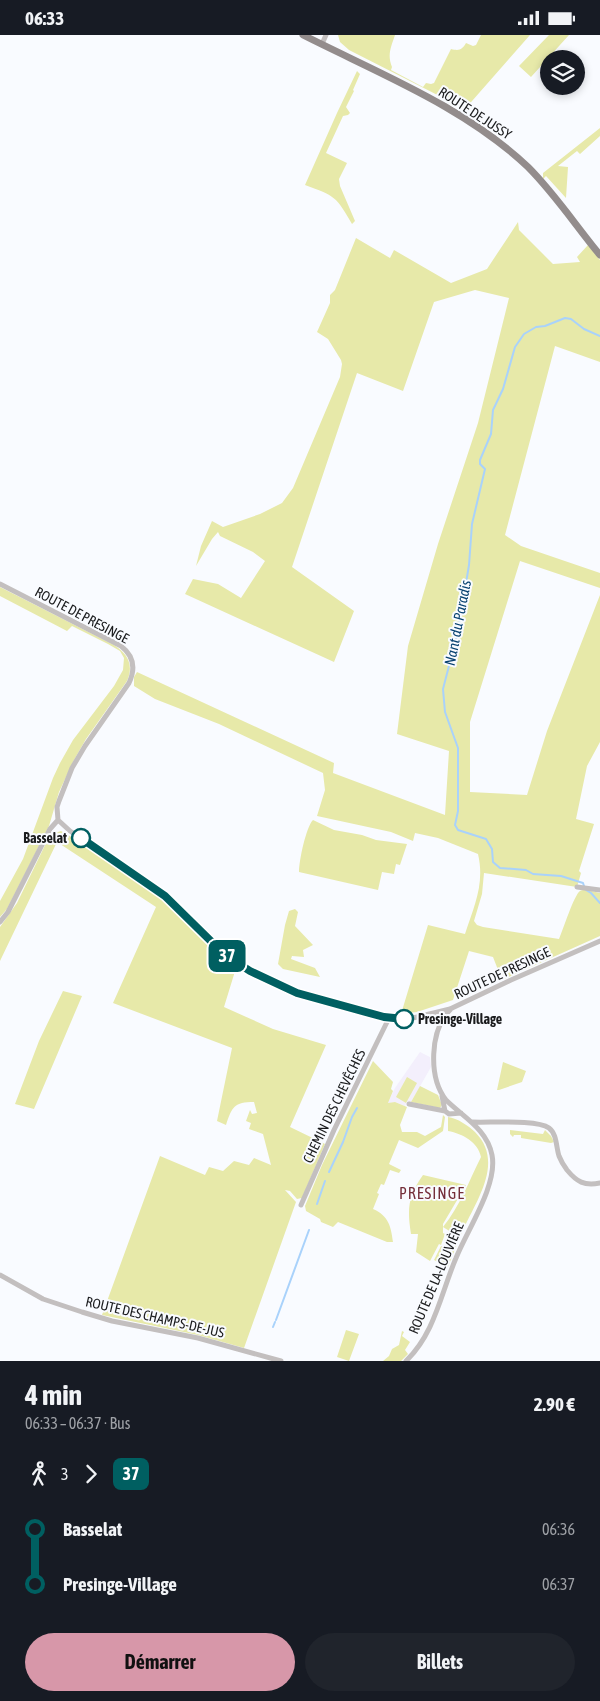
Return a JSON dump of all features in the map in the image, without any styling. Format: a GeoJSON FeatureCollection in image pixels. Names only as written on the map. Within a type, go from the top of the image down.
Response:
{"type":"FeatureCollection","features":[{"type":"Feature","properties":{"kind":"main road","name":"ROUTE DE JUSSY"},"geometry":{"type":"LineString","coordinates":[[303,35],[464,117],[512,153],[542,186],[554,195],[600,255]]}},
{"type":"Feature","properties":{"kind":"street"},"geometry":{"type":"LineString","coordinates":[[322,44],[326,35]]}},
{"type":"Feature","properties":{"kind":"street","name":"ROUTE DE PRESINGE"},"geometry":{"type":"LineString","coordinates":[[0,584],[121,646],[128,651],[132,659],[133,671],[129,683],[72,768],[58,801],[58,819],[70,831],[165,896],[234,961],[268,980],[297,993],[389,1018],[415,1018],[450,1009],[600,941]]}},
{"type":"Feature","properties":{"kind":"street"},"geometry":{"type":"LineString","coordinates":[[0,922],[8,912],[50,829],[58,819]]}},
{"type":"Feature","properties":{"kind":"street"},"geometry":{"type":"LineString","coordinates":[[582,888],[600,890]]}},
{"type":"Feature","properties":{"kind":"street"},"geometry":{"type":"LineString","coordinates":[[444,1111],[436,1073],[434,1045],[436,1032],[450,1009]]}},
{"type":"Feature","properties":{"kind":"street","name":"CHEMIN DES CHEVÊCHES"},"geometry":{"type":"LineString","coordinates":[[301,1205],[334,1130],[389,1018]]}},
{"type":"Feature","properties":{"kind":"street","name":"ROUTE DE LA-LOUVIÈRE"},"geometry":{"type":"LineString","coordinates":[[406,1361],[426,1335],[437,1312],[455,1259],[492,1176],[492,1158],[489,1143],[483,1133],[442,1095]]}},
{"type":"Feature","properties":{"kind":"street"},"geometry":{"type":"LineString","coordinates":[[409,1104],[452,1114],[461,1113]]}},
{"type":"Feature","properties":{"kind":"street"},"geometry":{"type":"LineString","coordinates":[[472,1122],[522,1123],[548,1127],[555,1136],[562,1162],[575,1179],[584,1184],[600,1183]]}},
{"type":"Feature","properties":{"kind":"street","name":"ROUTE DES CHAMPS-DE-JUS"},"geometry":{"type":"LineString","coordinates":[[0,1275],[43,1299],[112,1321],[198,1338],[282,1361]]}},
{"type":"Feature","properties":{"kind":"shaded area"},"geometry":{"type":"Polygon","coordinates":[[[420,1052],[430,1057],[431,1067],[411,1102],[407,1102],[405,1106],[395,1102],[387,1104],[395,1088],[420,1052]]]}},
{"type":"Feature","properties":{"kind":"green space"},"geometry":{"type":"Polygon","coordinates":[[[338,35],[395,35],[390,51],[391,70],[423,87],[426,83],[434,83],[451,49],[460,49],[466,43],[473,46],[476,45],[481,35],[530,35],[465,109],[349,50],[340,42],[338,35]]]}},
{"type":"Feature","properties":{"kind":"green space"},"geometry":{"type":"Polygon","coordinates":[[[549,35],[569,35],[555,50],[540,50],[540,67],[531,77],[519,66],[549,35]]]}},
{"type":"Feature","properties":{"kind":"green space"},"geometry":{"type":"Polygon","coordinates":[[[357,71],[360,74],[346,107],[350,113],[343,116],[326,153],[347,163],[339,179],[340,186],[355,221],[352,224],[334,198],[305,185],[357,71]]]}},
{"type":"Feature","properties":{"kind":"green space"},"geometry":{"type":"Polygon","coordinates":[[[600,128],[600,136],[580,154],[577,151],[558,166],[568,167],[566,198],[546,176],[543,179],[543,173],[600,128]]]}},
{"type":"Feature","properties":{"kind":"green space"},"geometry":{"type":"Polygon","coordinates":[[[518,222],[519,230],[553,264],[580,262],[577,257],[588,245],[600,260],[600,362],[555,346],[505,535],[521,546],[600,573],[600,588],[520,561],[470,722],[470,792],[527,795],[547,731],[600,595],[600,742],[587,766],[576,819],[594,824],[579,871],[581,873],[577,887],[484,873],[482,894],[474,921],[477,925],[483,927],[559,939],[578,894],[582,890],[587,890],[600,893],[600,936],[502,980],[493,957],[469,951],[453,1000],[417,1012],[401,1014],[428,925],[465,934],[478,895],[480,865],[478,854],[438,838],[415,833],[413,841],[391,832],[317,816],[325,790],[323,773],[219,724],[155,699],[134,686],[134,677],[137,672],[334,763],[333,773],[445,815],[449,751],[397,734],[408,646],[438,544],[478,423],[509,298],[475,290],[434,302],[403,391],[357,373],[292,567],[354,611],[334,662],[185,594],[193,579],[218,584],[241,598],[265,561],[253,552],[220,536],[218,532],[196,566],[201,546],[212,521],[223,527],[260,514],[282,503],[293,488],[340,377],[341,360],[328,339],[317,332],[330,303],[330,295],[335,290],[356,238],[390,258],[394,250],[451,283],[487,269],[518,222]]]}},
{"type":"Feature","properties":{"kind":"green space"},"geometry":{"type":"Polygon","coordinates":[[[0,587],[114,645],[126,656],[130,670],[127,681],[86,739],[74,760],[59,792],[49,826],[7,909],[0,917],[0,901],[23,859],[60,763],[73,740],[114,686],[123,670],[124,658],[120,651],[72,626],[67,631],[0,596],[0,587]]]}},
{"type":"Feature","properties":{"kind":"green space"},"geometry":{"type":"Polygon","coordinates":[[[313,820],[334,830],[362,835],[376,840],[407,844],[400,865],[396,864],[394,874],[382,872],[378,890],[299,872],[305,837],[313,820]]]}},
{"type":"Feature","properties":{"kind":"green space"},"geometry":{"type":"Polygon","coordinates":[[[61,831],[93,849],[147,885],[173,907],[236,968],[224,1007],[273,1029],[326,1045],[290,1127],[325,1144],[302,1198],[297,1199],[290,1191],[285,1190],[296,1202],[244,1348],[198,1335],[102,1315],[160,1156],[205,1175],[209,1167],[223,1171],[234,1161],[249,1165],[254,1158],[271,1165],[263,1134],[249,1129],[251,1123],[246,1121],[250,1110],[252,1114],[257,1113],[254,1102],[242,1103],[235,1107],[226,1125],[217,1121],[232,1048],[113,1003],[156,907],[57,842],[0,961],[0,927],[17,903],[48,839],[61,831]]]}},
{"type":"Feature","properties":{"kind":"green space"},"geometry":{"type":"Polygon","coordinates":[[[295,909],[298,912],[295,926],[313,945],[303,950],[304,957],[292,956],[291,959],[315,968],[320,977],[283,969],[278,964],[289,911],[295,909]]]}},
{"type":"Feature","properties":{"kind":"green space"},"geometry":{"type":"Polygon","coordinates":[[[63,991],[82,996],[34,1109],[15,1104],[39,1041],[63,991]]]}},
{"type":"Feature","properties":{"kind":"green space"},"geometry":{"type":"Polygon","coordinates":[[[373,1061],[393,1082],[391,1089],[393,1091],[388,1103],[395,1102],[407,1107],[400,1125],[402,1132],[417,1132],[425,1136],[441,1127],[443,1115],[445,1117],[443,1131],[418,1148],[399,1140],[389,1164],[401,1170],[399,1173],[390,1170],[384,1185],[381,1184],[377,1193],[379,1194],[373,1209],[386,1219],[393,1242],[387,1242],[338,1222],[333,1227],[321,1222],[320,1219],[306,1211],[305,1206],[322,1165],[373,1061]]]}},
{"type":"Feature","properties":{"kind":"green space"},"geometry":{"type":"Polygon","coordinates":[[[503,1062],[526,1071],[522,1082],[497,1090],[503,1062]]]}},
{"type":"Feature","properties":{"kind":"green space"},"geometry":{"type":"Polygon","coordinates":[[[407,1077],[417,1083],[406,1103],[396,1097],[407,1077]]]}},
{"type":"Feature","properties":{"kind":"green space"},"geometry":{"type":"Polygon","coordinates":[[[420,1086],[438,1095],[442,1105],[440,1108],[411,1102],[420,1086]]]}},
{"type":"Feature","properties":{"kind":"green space"},"geometry":{"type":"Polygon","coordinates":[[[448,1117],[463,1123],[475,1132],[483,1143],[488,1167],[486,1180],[448,1267],[434,1260],[441,1246],[445,1247],[451,1232],[443,1227],[459,1202],[481,1157],[477,1147],[469,1139],[448,1131],[448,1117]]]}},
{"type":"Feature","properties":{"kind":"green space"},"geometry":{"type":"Polygon","coordinates":[[[510,1130],[543,1134],[545,1130],[554,1142],[521,1138],[521,1135],[514,1135],[513,1137],[510,1134],[510,1130]]]}},
{"type":"Feature","properties":{"kind":"green space"},"geometry":{"type":"Polygon","coordinates":[[[423,1175],[466,1185],[443,1224],[443,1233],[445,1234],[441,1245],[439,1244],[430,1261],[416,1252],[418,1234],[411,1234],[409,1217],[410,1203],[414,1190],[423,1175]]]}},
{"type":"Feature","properties":{"kind":"green space"},"geometry":{"type":"Polygon","coordinates":[[[346,1330],[359,1334],[349,1361],[337,1357],[346,1330]]]}},
{"type":"Feature","properties":{"kind":"green space"},"geometry":{"type":"Polygon","coordinates":[[[402,1331],[404,1332],[402,1336],[410,1342],[405,1350],[408,1354],[401,1361],[383,1361],[389,1356],[392,1349],[399,1345],[402,1331]]]}},
{"type":"Feature","properties":{"kind":"waterway","name":"Nant du Paradis"},"geometry":{"type":"LineString","coordinates":[[584,886],[583,883],[561,876],[533,874],[526,870],[500,868],[493,862],[492,849],[486,839],[458,830],[455,825],[458,811],[458,748],[445,712],[443,689],[458,631],[469,565],[472,524],[485,469],[480,464],[480,460],[491,434],[493,410],[503,389],[515,347],[524,334],[536,327],[545,326],[565,318],[571,319],[584,329],[600,336]]}},
{"type":"Feature","properties":{"kind":"waterway","name":"Nant du Paradis"},"geometry":{"type":"LineString","coordinates":[[586,890],[600,903]]}},
{"type":"Feature","properties":{"kind":"waterway"},"geometry":{"type":"LineString","coordinates":[[329,1172],[357,1108]]}},
{"type":"Feature","properties":{"kind":"waterway"},"geometry":{"type":"LineString","coordinates":[[317,1204],[325,1181]]}},
{"type":"Feature","properties":{"kind":"waterway"},"geometry":{"type":"LineString","coordinates":[[276,1320],[309,1230]]}},
{"type":"Feature","properties":{"kind":"waterway"},"geometry":{"type":"LineString","coordinates":[[273,1327],[275,1322]]}},
{"type":"Feature","properties":{"kind":"bus line","name":"37"},"geometry":{"type":"LineString","coordinates":[[81,838],[165,896],[225,955],[250,971],[297,993],[384,1017],[404,1019]]}},
{"type":"Feature","properties":{"kind":"place","name":"Basselat"},"geometry":{"type":"Point","coordinates":[81,838]}},
{"type":"Feature","properties":{"kind":"place","name":"Presinge-Village"},"geometry":{"type":"Point","coordinates":[404,1019]}},
{"type":"Feature","properties":{"kind":"district","name":"PRESINGE"},"geometry":{"type":"Point","coordinates":[432,1193]}}]}
